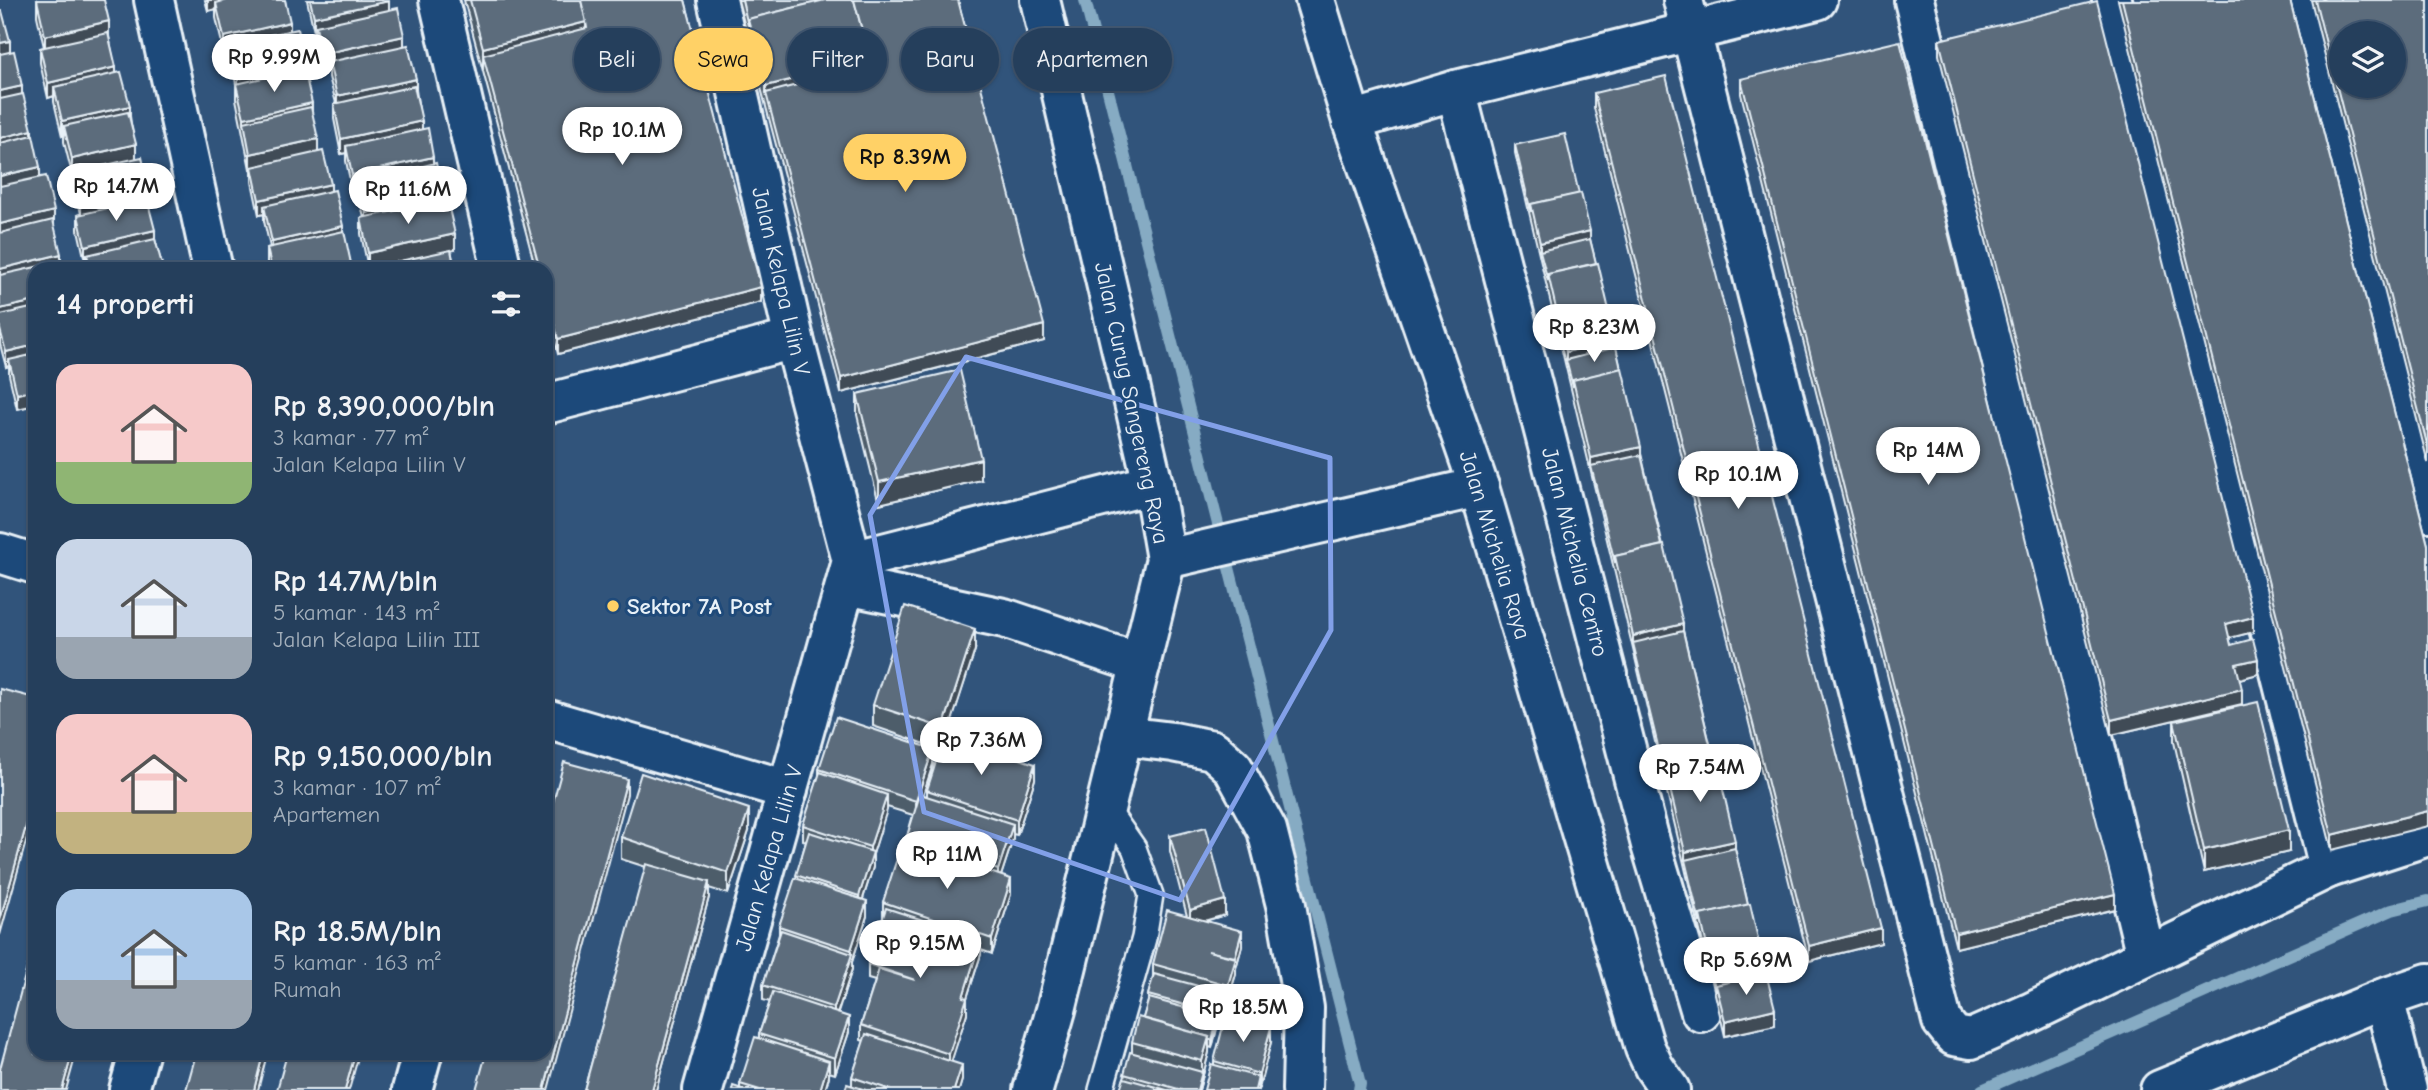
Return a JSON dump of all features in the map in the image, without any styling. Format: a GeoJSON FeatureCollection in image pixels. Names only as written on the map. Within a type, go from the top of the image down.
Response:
{"type":"FeatureCollection","features":[{"type":"Feature","properties":{"kind":"street"},"geometry":{"type":"LineString","coordinates":[[153,0],[211,262]]}},
{"type":"Feature","properties":{"kind":"street"},"geometry":{"type":"LineString","coordinates":[[439,0],[500,262]]}},
{"type":"Feature","properties":{"kind":"street","name":"Jalan Kelapa Lilin V"},"geometry":{"type":"LineString","coordinates":[[702,1090],[849,573],[717,0]]}},
{"type":"Feature","properties":{"kind":"street","name":"Jalan Curug Sangereng Raya"},"geometry":{"type":"LineString","coordinates":[[1033,1090],[1056,1010],[1141,664],[1180,556],[1153,484],[1040,0]]}},
{"type":"Feature","properties":{"kind":"street","name":"Jalan Michelia Raya"},"geometry":{"type":"LineString","coordinates":[[1315,0],[1352,121],[1479,487],[1645,1048],[1670,1090]]}},
{"type":"Feature","properties":{"kind":"street"},"geometry":{"type":"LineString","coordinates":[[1352,121],[1687,15],[1817,0]]}},
{"type":"Feature","properties":{"kind":"street"},"geometry":{"type":"LineString","coordinates":[[1914,0],[2146,957]]}},
{"type":"Feature","properties":{"kind":"street"},"geometry":{"type":"LineString","coordinates":[[2112,0],[2329,868]]}},
{"type":"Feature","properties":{"kind":"street"},"geometry":{"type":"LineString","coordinates":[[2302,0],[2428,512]]}},
{"type":"Feature","properties":{"kind":"street"},"geometry":{"type":"LineString","coordinates":[[1687,15],[1942,1021],[1954,1036],[1971,1040],[2329,868],[2428,836]]}},
{"type":"Feature","properties":{"kind":"street","name":"Jalan Michelia Centro"},"geometry":{"type":"LineString","coordinates":[[1456,90],[1651,845],[1701,1012]]}},
{"type":"Feature","properties":{"kind":"street"},"geometry":{"type":"LineString","coordinates":[[553,402],[793,339]]}},
{"type":"Feature","properties":{"kind":"street"},"geometry":{"type":"LineString","coordinates":[[849,573],[1153,484]]}},
{"type":"Feature","properties":{"kind":"street"},"geometry":{"type":"LineString","coordinates":[[1180,556],[1479,487]]}},
{"type":"Feature","properties":{"kind":"street"},"geometry":{"type":"LineString","coordinates":[[0,546],[28,540]]}},
{"type":"Feature","properties":{"kind":"street"},"geometry":{"type":"LineString","coordinates":[[0,553],[28,562]]}},
{"type":"Feature","properties":{"kind":"street"},"geometry":{"type":"LineString","coordinates":[[849,573],[1004,618],[1141,664]]}},
{"type":"Feature","properties":{"kind":"street"},"geometry":{"type":"LineString","coordinates":[[553,721],[788,790]]}},
{"type":"Feature","properties":{"kind":"street"},"geometry":{"type":"LineString","coordinates":[[1123,736],[1173,741],[1213,750],[1233,768],[1267,830],[1286,905],[1304,1008],[1302,1090]]}},
{"type":"Feature","properties":{"kind":"street"},"geometry":{"type":"LineString","coordinates":[[2160,1090],[2221,1078],[2384,998],[2428,983]]}},
{"type":"Feature","properties":{"kind":"street"},"geometry":{"type":"LineString","coordinates":[[2384,998],[2407,1090]]}},
{"type":"Feature","properties":{"kind":"street"},"geometry":{"type":"LineString","coordinates":[[129,1090],[137,1060]]}},
{"type":"Feature","properties":{"kind":"street"},"geometry":{"type":"LineString","coordinates":[[412,1090],[420,1060]]}},
{"type":"Feature","properties":{"kind":"lane"},"geometry":{"type":"LineString","coordinates":[[1101,1090],[1144,938],[1152,895],[1134,848],[1106,808]]}},
{"type":"Feature","properties":{"kind":"highlighted area"},"geometry":{"type":"Polygon","coordinates":[[[966,357],[1330,458],[1331,630],[1180,900],[924,812],[870,515],[966,357]]]}},
{"type":"Feature","properties":{"kind":"building"},"geometry":{"type":"Polygon","coordinates":[[[37,0],[104,0],[109,21],[45,36],[37,0]]]}},
{"type":"Feature","properties":{"kind":"building"},"geometry":{"type":"Polygon","coordinates":[[[227,0],[285,0],[290,22],[224,37],[216,3],[227,0]]]}},
{"type":"Feature","properties":{"kind":"building"},"geometry":{"type":"Polygon","coordinates":[[[310,0],[389,0],[389,1],[314,17],[310,0]]]}},
{"type":"Feature","properties":{"kind":"building"},"geometry":{"type":"Polygon","coordinates":[[[470,0],[581,0],[586,22],[483,48],[470,0]]]}},
{"type":"Feature","properties":{"kind":"building"},"geometry":{"type":"Polygon","coordinates":[[[581,0],[685,0],[692,28],[674,28],[674,91],[709,91],[761,287],[558,339],[553,320],[553,262],[538,262],[483,55],[574,31],[574,91],[660,91],[660,28],[587,28],[581,0]]]}},
{"type":"Feature","properties":{"kind":"building"},"geometry":{"type":"Polygon","coordinates":[[[742,0],[825,0],[748,19],[748,26],[742,0]]]}},
{"type":"Feature","properties":{"kind":"building"},"geometry":{"type":"Polygon","coordinates":[[[825,0],[854,0],[861,28],[787,28],[787,81],[773,84],[773,28],[750,28],[748,19],[825,0]]]}},
{"type":"Feature","properties":{"kind":"building"},"geometry":{"type":"Polygon","coordinates":[[[854,0],[958,0],[965,28],[901,28],[901,91],[982,91],[1044,325],[841,378],[766,93],[787,88],[787,91],[887,91],[887,28],[861,28],[854,0]]]}},
{"type":"Feature","properties":{"kind":"building"},"geometry":{"type":"Polygon","coordinates":[[[2122,0],[2290,0],[2428,545],[2428,811],[2332,835],[2122,0]]]}},
{"type":"Feature","properties":{"kind":"building"},"geometry":{"type":"Polygon","coordinates":[[[2315,0],[2428,0],[2428,448],[2340,98],[2406,98],[2406,21],[2329,21],[2329,56],[2315,0]]]}},
{"type":"Feature","properties":{"kind":"building"},"geometry":{"type":"Polygon","coordinates":[[[2097,1],[2253,617],[2226,624],[2231,645],[2253,639],[2258,659],[2236,664],[2242,689],[2111,720],[1939,40],[2097,1]]]}},
{"type":"Feature","properties":{"kind":"building"},"geometry":{"type":"Polygon","coordinates":[[[398,8],[404,36],[322,54],[316,26],[398,8]]]}},
{"type":"Feature","properties":{"kind":"building"},"geometry":{"type":"Polygon","coordinates":[[[0,11],[10,41],[0,43],[0,11]]]}},
{"type":"Feature","properties":{"kind":"building"},"geometry":{"type":"Polygon","coordinates":[[[298,29],[306,64],[238,79],[231,43],[298,29]]]}},
{"type":"Feature","properties":{"kind":"building"},"geometry":{"type":"Polygon","coordinates":[[[108,33],[116,67],[48,83],[40,48],[108,33]]]}},
{"type":"Feature","properties":{"kind":"building"},"geometry":{"type":"Polygon","coordinates":[[[1900,41],[2115,894],[1956,933],[1741,79],[1900,41]]]}},
{"type":"Feature","properties":{"kind":"building"},"geometry":{"type":"Polygon","coordinates":[[[408,45],[416,79],[337,96],[329,62],[408,45]]]}},
{"type":"Feature","properties":{"kind":"building"},"geometry":{"type":"Polygon","coordinates":[[[14,51],[22,86],[0,91],[0,54],[14,51]]]}},
{"type":"Feature","properties":{"kind":"building"},"geometry":{"type":"Polygon","coordinates":[[[304,69],[312,103],[244,118],[236,84],[304,69]]]}},
{"type":"Feature","properties":{"kind":"building"},"geometry":{"type":"Polygon","coordinates":[[[121,72],[130,106],[62,121],[54,87],[121,72]]]}},
{"type":"Feature","properties":{"kind":"building"},"geometry":{"type":"Polygon","coordinates":[[[1666,76],[1881,928],[1809,946],[1594,93],[1666,76]]]}},
{"type":"Feature","properties":{"kind":"building"},"geometry":{"type":"Polygon","coordinates":[[[414,86],[422,121],[341,139],[334,104],[414,86]]]}},
{"type":"Feature","properties":{"kind":"building"},"geometry":{"type":"Polygon","coordinates":[[[23,94],[32,130],[0,138],[0,99],[23,94]]]}},
{"type":"Feature","properties":{"kind":"building"},"geometry":{"type":"Polygon","coordinates":[[[311,107],[318,139],[250,154],[244,122],[311,107]]]}},
{"type":"Feature","properties":{"kind":"building"},"geometry":{"type":"Polygon","coordinates":[[[128,112],[136,144],[72,159],[64,126],[128,112]]]}},
{"type":"Feature","properties":{"kind":"building"},"geometry":{"type":"Polygon","coordinates":[[[428,128],[433,157],[352,175],[346,146],[428,128]]]}},
{"type":"Feature","properties":{"kind":"building"},"geometry":{"type":"Polygon","coordinates":[[[1565,134],[1579,194],[1531,204],[1531,212],[1515,145],[1565,134]]]}},
{"type":"Feature","properties":{"kind":"building"},"geometry":{"type":"Polygon","coordinates":[[[33,135],[40,167],[0,176],[0,143],[33,135]]]}},
{"type":"Feature","properties":{"kind":"building"},"geometry":{"type":"Polygon","coordinates":[[[323,151],[331,184],[259,200],[252,167],[323,151]]]}},
{"type":"Feature","properties":{"kind":"building"},"geometry":{"type":"Polygon","coordinates":[[[142,157],[148,185],[81,200],[75,172],[142,157]]]}},
{"type":"Feature","properties":{"kind":"building"},"geometry":{"type":"Polygon","coordinates":[[[436,163],[443,195],[366,213],[359,181],[436,163]]]}},
{"type":"Feature","properties":{"kind":"building"},"geometry":{"type":"Polygon","coordinates":[[[46,176],[54,211],[0,224],[0,186],[46,176]]]}},
{"type":"Feature","properties":{"kind":"building"},"geometry":{"type":"Polygon","coordinates":[[[335,190],[343,226],[272,242],[264,206],[335,190]]]}},
{"type":"Feature","properties":{"kind":"building"},"geometry":{"type":"Polygon","coordinates":[[[1581,193],[1590,231],[1540,243],[1531,204],[1581,193]]]}},
{"type":"Feature","properties":{"kind":"building"},"geometry":{"type":"Polygon","coordinates":[[[147,199],[155,230],[85,246],[78,215],[147,199]]]}},
{"type":"Feature","properties":{"kind":"building"},"geometry":{"type":"Polygon","coordinates":[[[447,200],[455,234],[368,253],[361,218],[447,200]]]}},
{"type":"Feature","properties":{"kind":"building"},"geometry":{"type":"Polygon","coordinates":[[[53,220],[61,254],[0,269],[0,233],[53,220]]]}},
{"type":"Feature","properties":{"kind":"building"},"geometry":{"type":"Polygon","coordinates":[[[344,231],[351,262],[270,262],[267,248],[344,231]]]}},
{"type":"Feature","properties":{"kind":"building"},"geometry":{"type":"Polygon","coordinates":[[[155,239],[161,262],[89,262],[87,255],[155,239]]]}},
{"type":"Feature","properties":{"kind":"building"},"geometry":{"type":"Polygon","coordinates":[[[1590,239],[1596,263],[1548,274],[1548,281],[1540,251],[1590,239]]]}},
{"type":"Feature","properties":{"kind":"building"},"geometry":{"type":"Polygon","coordinates":[[[451,250],[453,262],[395,262],[451,250]]]}},
{"type":"Feature","properties":{"kind":"building"},"geometry":{"type":"Polygon","coordinates":[[[1598,263],[1616,340],[1566,352],[1548,274],[1598,263]]]}},
{"type":"Feature","properties":{"kind":"building"},"geometry":{"type":"Polygon","coordinates":[[[28,269],[28,303],[0,309],[0,275],[28,269]]]}},
{"type":"Feature","properties":{"kind":"building"},"geometry":{"type":"Polygon","coordinates":[[[28,309],[28,347],[6,352],[0,329],[0,315],[28,309]]]}},
{"type":"Feature","properties":{"kind":"building"},"geometry":{"type":"Polygon","coordinates":[[[1616,347],[1621,369],[1573,380],[1573,387],[1566,360],[1616,347]]]}},
{"type":"Feature","properties":{"kind":"building"},"geometry":{"type":"Polygon","coordinates":[[[28,356],[28,392],[17,394],[9,360],[28,356]]]}},
{"type":"Feature","properties":{"kind":"building"},"geometry":{"type":"Polygon","coordinates":[[[1622,368],[1641,447],[1591,458],[1573,380],[1622,368]]]}},
{"type":"Feature","properties":{"kind":"building"},"geometry":{"type":"Polygon","coordinates":[[[960,370],[981,459],[879,482],[857,394],[960,370]]]}},
{"type":"Feature","properties":{"kind":"building"},"geometry":{"type":"Polygon","coordinates":[[[1641,455],[1662,545],[1615,556],[1615,563],[1591,466],[1641,455]]]}},
{"type":"Feature","properties":{"kind":"building"},"geometry":{"type":"Polygon","coordinates":[[[1664,545],[1683,624],[1633,636],[1615,556],[1664,545]]]}},
{"type":"Feature","properties":{"kind":"building"},"geometry":{"type":"Polygon","coordinates":[[[905,606],[975,629],[943,728],[873,705],[905,606]]]}},
{"type":"Feature","properties":{"kind":"building"},"geometry":{"type":"Polygon","coordinates":[[[1683,631],[1713,757],[1665,768],[1665,775],[1633,643],[1683,631]]]}},
{"type":"Feature","properties":{"kind":"building"},"geometry":{"type":"Polygon","coordinates":[[[0,689],[28,696],[28,819],[0,920],[0,689]]]}},
{"type":"Feature","properties":{"kind":"building"},"geometry":{"type":"Polygon","coordinates":[[[2258,702],[2289,830],[2204,850],[2174,721],[2258,702]]]}},
{"type":"Feature","properties":{"kind":"building"},"geometry":{"type":"Polygon","coordinates":[[[836,717],[933,749],[916,801],[819,769],[836,717]]]}},
{"type":"Feature","properties":{"kind":"building"},"geometry":{"type":"Polygon","coordinates":[[[945,734],[1035,764],[1017,820],[927,790],[945,734]]]}},
{"type":"Feature","properties":{"kind":"building"},"geometry":{"type":"Polygon","coordinates":[[[1715,756],[1735,841],[1685,852],[1665,768],[1715,756]]]}},
{"type":"Feature","properties":{"kind":"building"},"geometry":{"type":"Polygon","coordinates":[[[564,762],[627,779],[553,1056],[553,802],[564,762]]]}},
{"type":"Feature","properties":{"kind":"building"},"geometry":{"type":"Polygon","coordinates":[[[820,772],[887,795],[870,847],[803,825],[820,772]]]}},
{"type":"Feature","properties":{"kind":"building"},"geometry":{"type":"Polygon","coordinates":[[[641,773],[749,809],[728,873],[621,837],[641,773]]]}},
{"type":"Feature","properties":{"kind":"building"},"geometry":{"type":"Polygon","coordinates":[[[920,794],[1013,824],[998,870],[906,840],[920,794]]]}},
{"type":"Feature","properties":{"kind":"building"},"geometry":{"type":"Polygon","coordinates":[[[1206,827],[1225,900],[1190,910],[1170,836],[1206,827]]]}},
{"type":"Feature","properties":{"kind":"building"},"geometry":{"type":"Polygon","coordinates":[[[809,832],[873,852],[859,896],[796,875],[809,832]]]}},
{"type":"Feature","properties":{"kind":"building"},"geometry":{"type":"Polygon","coordinates":[[[902,843],[1011,879],[992,939],[883,902],[902,843]]]}},
{"type":"Feature","properties":{"kind":"building"},"geometry":{"type":"Polygon","coordinates":[[[1735,848],[1748,905],[1700,915],[1700,923],[1685,860],[1735,848]]]}},
{"type":"Feature","properties":{"kind":"building"},"geometry":{"type":"Polygon","coordinates":[[[646,864],[709,882],[652,1090],[584,1090],[646,864]]]}},
{"type":"Feature","properties":{"kind":"building"},"geometry":{"type":"Polygon","coordinates":[[[795,878],[867,901],[851,950],[779,926],[795,878]]]}},
{"type":"Feature","properties":{"kind":"building"},"geometry":{"type":"Polygon","coordinates":[[[1750,904],[1759,943],[1709,955],[1700,915],[1750,904]]]}},
{"type":"Feature","properties":{"kind":"building"},"geometry":{"type":"Polygon","coordinates":[[[886,908],[981,939],[963,997],[967,998],[949,1054],[861,1025],[879,969],[915,980],[868,964],[886,908]]]}},
{"type":"Feature","properties":{"kind":"building"},"geometry":{"type":"Polygon","coordinates":[[[1167,910],[1242,931],[1235,957],[1208,951],[1236,958],[1228,985],[1153,964],[1167,910]]]}},
{"type":"Feature","properties":{"kind":"building"},"geometry":{"type":"Polygon","coordinates":[[[781,930],[852,954],[834,1008],[763,985],[781,930]]]}},
{"type":"Feature","properties":{"kind":"building"},"geometry":{"type":"Polygon","coordinates":[[[1759,950],[1765,973],[1716,985],[1716,992],[1709,962],[1759,950]]]}},
{"type":"Feature","properties":{"kind":"building"},"geometry":{"type":"Polygon","coordinates":[[[28,964],[28,1060],[70,1060],[62,1090],[0,1090],[0,1069],[28,964]]]}},
{"type":"Feature","properties":{"kind":"building"},"geometry":{"type":"Polygon","coordinates":[[[1766,973],[1775,1009],[1725,1021],[1716,985],[1766,973]]]}},
{"type":"Feature","properties":{"kind":"building"},"geometry":{"type":"Polygon","coordinates":[[[1154,974],[1224,993],[1218,1014],[1148,995],[1154,974]]]}},
{"type":"Feature","properties":{"kind":"building"},"geometry":{"type":"Polygon","coordinates":[[[773,992],[849,1017],[835,1058],[759,1034],[773,992]]]}},
{"type":"Feature","properties":{"kind":"building"},"geometry":{"type":"Polygon","coordinates":[[[1149,998],[1218,1017],[1212,1040],[1143,1018],[1149,998]]]}},
{"type":"Feature","properties":{"kind":"building"},"geometry":{"type":"Polygon","coordinates":[[[1226,1015],[1271,1027],[1259,1074],[1214,1061],[1226,1015]]]}},
{"type":"Feature","properties":{"kind":"building"},"geometry":{"type":"Polygon","coordinates":[[[1138,1017],[1209,1037],[1202,1061],[1132,1042],[1138,1017]]]}},
{"type":"Feature","properties":{"kind":"building"},"geometry":{"type":"Polygon","coordinates":[[[866,1034],[962,1065],[954,1090],[891,1090],[852,1077],[866,1034]]]}},
{"type":"Feature","properties":{"kind":"building"},"geometry":{"type":"Polygon","coordinates":[[[755,1037],[829,1061],[820,1090],[760,1090],[740,1084],[755,1037]]]}},
{"type":"Feature","properties":{"kind":"building"},"geometry":{"type":"Polygon","coordinates":[[[1130,1052],[1202,1072],[1197,1090],[1182,1090],[1124,1074],[1130,1052]]]}},
{"type":"Feature","properties":{"kind":"building"},"geometry":{"type":"Polygon","coordinates":[[[194,1060],[262,1060],[254,1090],[186,1090],[194,1060]]]}},
{"type":"Feature","properties":{"kind":"building"},"geometry":{"type":"Polygon","coordinates":[[[285,1060],[353,1060],[345,1090],[277,1090],[285,1060]]]}},
{"type":"Feature","properties":{"kind":"building"},"geometry":{"type":"Polygon","coordinates":[[[484,1060],[552,1060],[544,1090],[476,1090],[484,1060]]]}},
{"type":"Feature","properties":{"kind":"building"},"geometry":{"type":"Polygon","coordinates":[[[1211,1064],[1258,1077],[1255,1090],[1204,1090],[1211,1064]]]}},
{"type":"Feature","properties":{"kind":"building"},"geometry":{"type":"Polygon","coordinates":[[[1124,1078],[1167,1090],[1120,1090],[1124,1078]]]}},
{"type":"Feature","properties":{"kind":"building"},"geometry":{"type":"Polygon","coordinates":[[[847,1084],[866,1090],[845,1090],[847,1084]]]}},
{"type":"Feature","properties":{"kind":"waterway"},"geometry":{"type":"LineString","coordinates":[[1085,0],[1360,1084],[1359,1090]]}},
{"type":"Feature","properties":{"kind":"waterway"},"geometry":{"type":"LineString","coordinates":[[1982,1090],[2392,910],[2428,901]]}},
{"type":"Feature","properties":{"kind":"place","name":"Sektor 7A Post"},"geometry":{"type":"Point","coordinates":[613,606]}}]}
